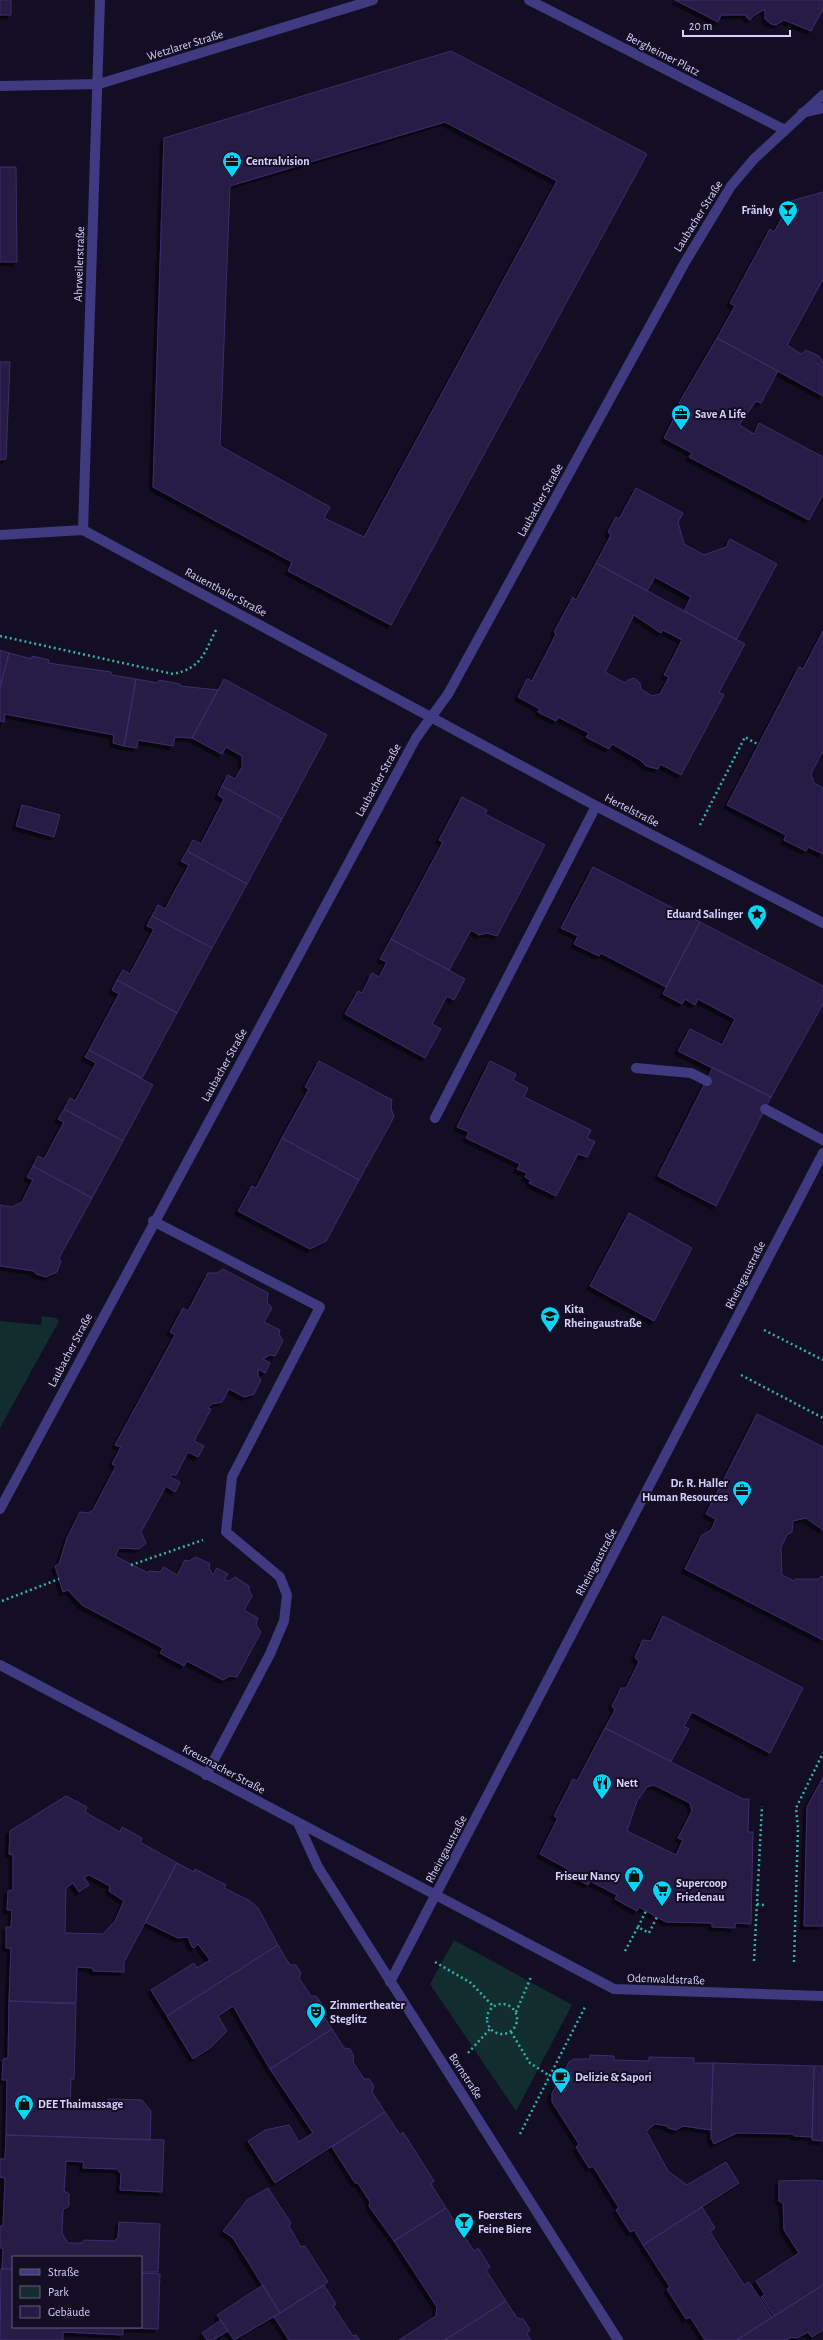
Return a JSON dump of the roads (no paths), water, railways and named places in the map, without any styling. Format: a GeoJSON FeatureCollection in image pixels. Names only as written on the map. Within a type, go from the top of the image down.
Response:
{"type":"FeatureCollection","features":[{"type":"Feature","properties":{"kind":"street","name":"Ahrweilerstraße"},"geometry":{"type":"LineString","coordinates":[[83,530],[99,84],[100,0]]}},
{"type":"Feature","properties":{"kind":"street","name":"Wetzlarer Straße"},"geometry":{"type":"LineString","coordinates":[[0,86],[99,84],[373,0]]}},
{"type":"Feature","properties":{"kind":"street","name":"Bergheimer Platz"},"geometry":{"type":"LineString","coordinates":[[529,0],[785,130]]}},
{"type":"Feature","properties":{"kind":"street","name":"Laubacher Straße"},"geometry":{"type":"LineString","coordinates":[[0,1509],[154,1221],[416,738],[448,694],[688,257],[731,186],[754,159],[823,95]]}},
{"type":"Feature","properties":{"kind":"street"},"geometry":{"type":"LineString","coordinates":[[802,113],[823,108]]}},
{"type":"Feature","properties":{"kind":"street"},"geometry":{"type":"LineString","coordinates":[[0,534],[83,530]]}},
{"type":"Feature","properties":{"kind":"street","name":"Rauenthaler Straße"},"geometry":{"type":"LineString","coordinates":[[83,530],[431,717]]}},
{"type":"Feature","properties":{"kind":"street","name":"Hertelstraße"},"geometry":{"type":"LineString","coordinates":[[431,717],[596,806],[823,923]]}},
{"type":"Feature","properties":{"kind":"street"},"geometry":{"type":"LineString","coordinates":[[434,1118],[596,806]]}},
{"type":"Feature","properties":{"kind":"street"},"geometry":{"type":"LineString","coordinates":[[636,1068],[691,1073],[707,1081]]}},
{"type":"Feature","properties":{"kind":"street"},"geometry":{"type":"LineString","coordinates":[[765,1109],[823,1140]]}},
{"type":"Feature","properties":{"kind":"street","name":"Rheingaustraße"},"geometry":{"type":"LineString","coordinates":[[390,1982],[437,1895],[823,1153]]}},
{"type":"Feature","properties":{"kind":"street"},"geometry":{"type":"LineString","coordinates":[[154,1221],[320,1307],[232,1477],[226,1532],[280,1576],[287,1595],[284,1621],[270,1654],[206,1775]]}},
{"type":"Feature","properties":{"kind":"street","name":"Kreuznacher Straße"},"geometry":{"type":"LineString","coordinates":[[0,1665],[206,1775],[437,1895]]}},
{"type":"Feature","properties":{"kind":"street","name":"Bornstraße"},"geometry":{"type":"LineString","coordinates":[[298,1823],[318,1867],[618,2340]]}},
{"type":"Feature","properties":{"kind":"street","name":"Odenwaldstraße"},"geometry":{"type":"LineString","coordinates":[[437,1895],[614,1989],[621,1991],[823,1996]]}},
{"type":"Feature","properties":{"kind":"place","name":"Centralvision"},"geometry":{"type":"Point","coordinates":[232,178]}},
{"type":"Feature","properties":{"kind":"place","name":"Fränky"},"geometry":{"type":"Point","coordinates":[788,227]}},
{"type":"Feature","properties":{"kind":"place","name":"Save A Life"},"geometry":{"type":"Point","coordinates":[681,431]}},
{"type":"Feature","properties":{"kind":"place","name":"Eduard Salinger"},"geometry":{"type":"Point","coordinates":[757,931]}},
{"type":"Feature","properties":{"kind":"place","name":"Kita Rheingaustraße"},"geometry":{"type":"Point","coordinates":[550,1333]}},
{"type":"Feature","properties":{"kind":"place","name":"Dr. R. Haller Human Resources"},"geometry":{"type":"Point","coordinates":[742,1507]}},
{"type":"Feature","properties":{"kind":"place","name":"Nett"},"geometry":{"type":"Point","coordinates":[602,1800]}},
{"type":"Feature","properties":{"kind":"place","name":"Friseur Nancy"},"geometry":{"type":"Point","coordinates":[634,1893]}},
{"type":"Feature","properties":{"kind":"place","name":"Supercoop Friedenau"},"geometry":{"type":"Point","coordinates":[662,1907]}},
{"type":"Feature","properties":{"kind":"place","name":"Zimmertheater Steglitz"},"geometry":{"type":"Point","coordinates":[316,2029]}},
{"type":"Feature","properties":{"kind":"place","name":"Delizie & Sapori"},"geometry":{"type":"Point","coordinates":[561,2094]}},
{"type":"Feature","properties":{"kind":"place","name":"DEE Thaimassage"},"geometry":{"type":"Point","coordinates":[24,2121]}},
{"type":"Feature","properties":{"kind":"place","name":"Foersters Feine Biere"},"geometry":{"type":"Point","coordinates":[464,2239]}}]}
